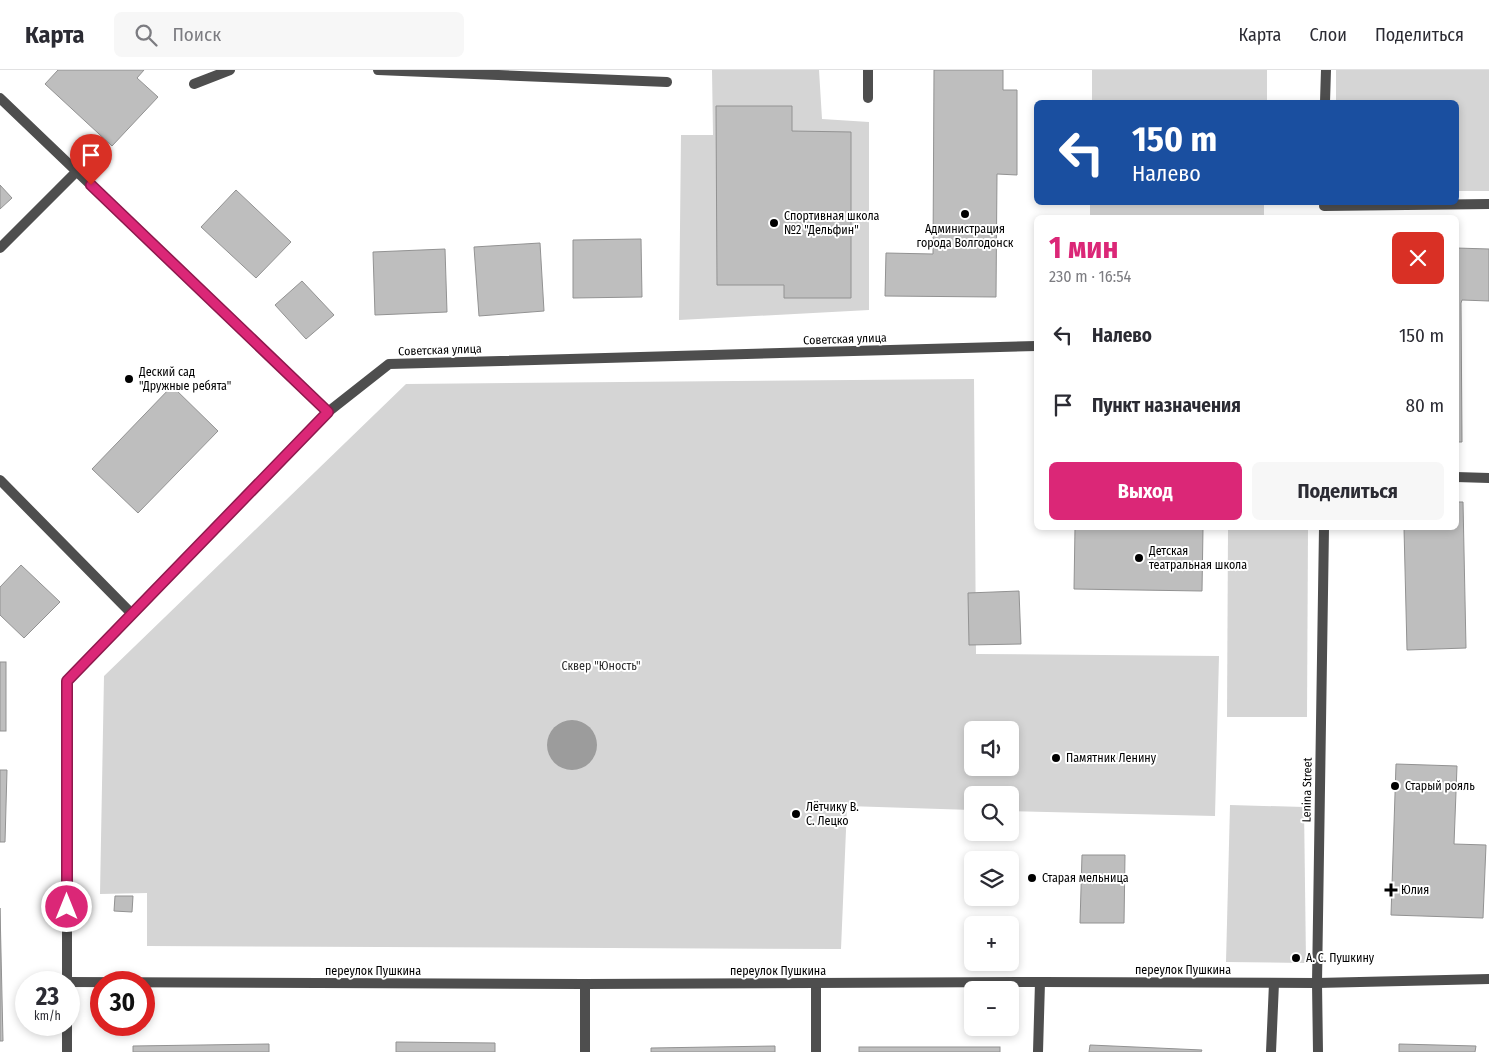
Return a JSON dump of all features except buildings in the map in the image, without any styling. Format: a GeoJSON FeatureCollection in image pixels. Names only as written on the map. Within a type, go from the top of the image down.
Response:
{"type":"FeatureCollection","features":[{"type":"Feature","properties":{"kind":"street"},"geometry":{"type":"LineString","coordinates":[[194,84],[230,70]]}},
{"type":"Feature","properties":{"kind":"street"},"geometry":{"type":"LineString","coordinates":[[378,70],[561,74],[667,82]]}},
{"type":"Feature","properties":{"kind":"street"},"geometry":{"type":"LineString","coordinates":[[868,70],[868,98]]}},
{"type":"Feature","properties":{"kind":"street"},"geometry":{"type":"LineString","coordinates":[[1325,100],[1326,70]]}},
{"type":"Feature","properties":{"kind":"street"},"geometry":{"type":"LineString","coordinates":[[0,98],[328,412]]}},
{"type":"Feature","properties":{"kind":"street"},"geometry":{"type":"LineString","coordinates":[[0,248],[77,171]]}},
{"type":"Feature","properties":{"kind":"street"},"geometry":{"type":"LineString","coordinates":[[1459,204],[1489,204]]}},
{"type":"Feature","properties":{"kind":"street","name":"Советская улица"},"geometry":{"type":"LineString","coordinates":[[67,971],[67,681],[328,412],[389,364],[1034,346]]}},
{"type":"Feature","properties":{"kind":"street"},"geometry":{"type":"LineString","coordinates":[[1459,477],[1489,478]]}},
{"type":"Feature","properties":{"kind":"street"},"geometry":{"type":"LineString","coordinates":[[0,480],[132,614]]}},
{"type":"Feature","properties":{"kind":"street","name":"Lenina Street"},"geometry":{"type":"LineString","coordinates":[[1318,1052],[1317,983],[1324,530]]}},
{"type":"Feature","properties":{"kind":"street","name":"переулок Пушкина"},"geometry":{"type":"LineString","coordinates":[[80,982],[585,984],[1317,983],[1489,979]]}},
{"type":"Feature","properties":{"kind":"street"},"geometry":{"type":"LineString","coordinates":[[1038,1052],[1040,982]]}},
{"type":"Feature","properties":{"kind":"street"},"geometry":{"type":"LineString","coordinates":[[816,983],[816,1052]]}},
{"type":"Feature","properties":{"kind":"street"},"geometry":{"type":"LineString","coordinates":[[1271,1052],[1274,983]]}},
{"type":"Feature","properties":{"kind":"street"},"geometry":{"type":"LineString","coordinates":[[585,984],[585,1052]]}},
{"type":"Feature","properties":{"kind":"street"},"geometry":{"type":"LineString","coordinates":[[67,1036],[67,1052]]}},
{"type":"Feature","properties":{"kind":"green space","name":"Спортивная школа №2 \"Дельфин\""},"geometry":{"type":"Polygon","coordinates":[[[712,70],[819,70],[822,119],[869,122],[869,310],[679,320],[681,135],[713,135],[712,70]]]}},
{"type":"Feature","properties":{"kind":"green space"},"geometry":{"type":"Polygon","coordinates":[[[1092,70],[1267,70],[1267,100],[1092,100],[1092,70]]]}},
{"type":"Feature","properties":{"kind":"green space"},"geometry":{"type":"Polygon","coordinates":[[[1336,70],[1489,70],[1489,191],[1459,191],[1459,100],[1336,100],[1336,70]]]}},
{"type":"Feature","properties":{"kind":"green space"},"geometry":{"type":"Polygon","coordinates":[[[1090,205],[1264,205],[1264,215],[1090,215],[1090,205]]]}},
{"type":"Feature","properties":{"kind":"green space","name":"Сквер \"Юность\""},"geometry":{"type":"Polygon","coordinates":[[[974,379],[976,654],[1219,656],[1215,816],[1019,811],[1019,786],[964,786],[964,810],[847,806],[841,949],[147,946],[147,893],[100,894],[104,676],[406,384],[974,379]]]}},
{"type":"Feature","properties":{"kind":"green space"},"geometry":{"type":"Polygon","coordinates":[[[1228,530],[1308,530],[1307,717],[1227,717],[1228,530]]]}},
{"type":"Feature","properties":{"kind":"green space"},"geometry":{"type":"Polygon","coordinates":[[[1230,805],[1304,807],[1306,963],[1226,962],[1230,805]]]}},
{"type":"Feature","properties":{"kind":"shaded area"},"geometry":{"type":"Polygon","coordinates":[[[567,720],[577,720],[590,727],[597,740],[597,750],[590,763],[577,770],[567,770],[558,766],[551,759],[547,750],[547,740],[551,731],[558,724],[567,720]]]}},
{"type":"Feature","properties":{"kind":"place","name":"Администрация города Волгодонск"},"geometry":{"type":"Point","coordinates":[965,214]}},
{"type":"Feature","properties":{"kind":"place","name":"Спортивная школа №2 \"Дельфин\""},"geometry":{"type":"Point","coordinates":[774,223]}},
{"type":"Feature","properties":{"kind":"place","name":"Деский сад \"Дружные ребята\""},"geometry":{"type":"Point","coordinates":[129,379]}},
{"type":"Feature","properties":{"kind":"place","name":"Детская театральная школа"},"geometry":{"type":"Point","coordinates":[1139,558]}},
{"type":"Feature","properties":{"kind":"place","name":"Памятник Ленину"},"geometry":{"type":"Point","coordinates":[1056,758]}},
{"type":"Feature","properties":{"kind":"place","name":"Старый рояль"},"geometry":{"type":"Point","coordinates":[1395,786]}},
{"type":"Feature","properties":{"kind":"place","name":"Лётчику В. С. Лецко"},"geometry":{"type":"Point","coordinates":[796,814]}},
{"type":"Feature","properties":{"kind":"place","name":"Старая мельница"},"geometry":{"type":"Point","coordinates":[1032,878]}},
{"type":"Feature","properties":{"kind":"place","name":"Юлия"},"geometry":{"type":"Point","coordinates":[1391,890]}},
{"type":"Feature","properties":{"kind":"place","name":"А. С. Пушкину"},"geometry":{"type":"Point","coordinates":[1296,958]}},
{"type":"Feature","properties":{"kind":"route"},"geometry":{"type":"LineString","coordinates":[[67,907],[67,681],[328,412],[91,185]]}}]}
